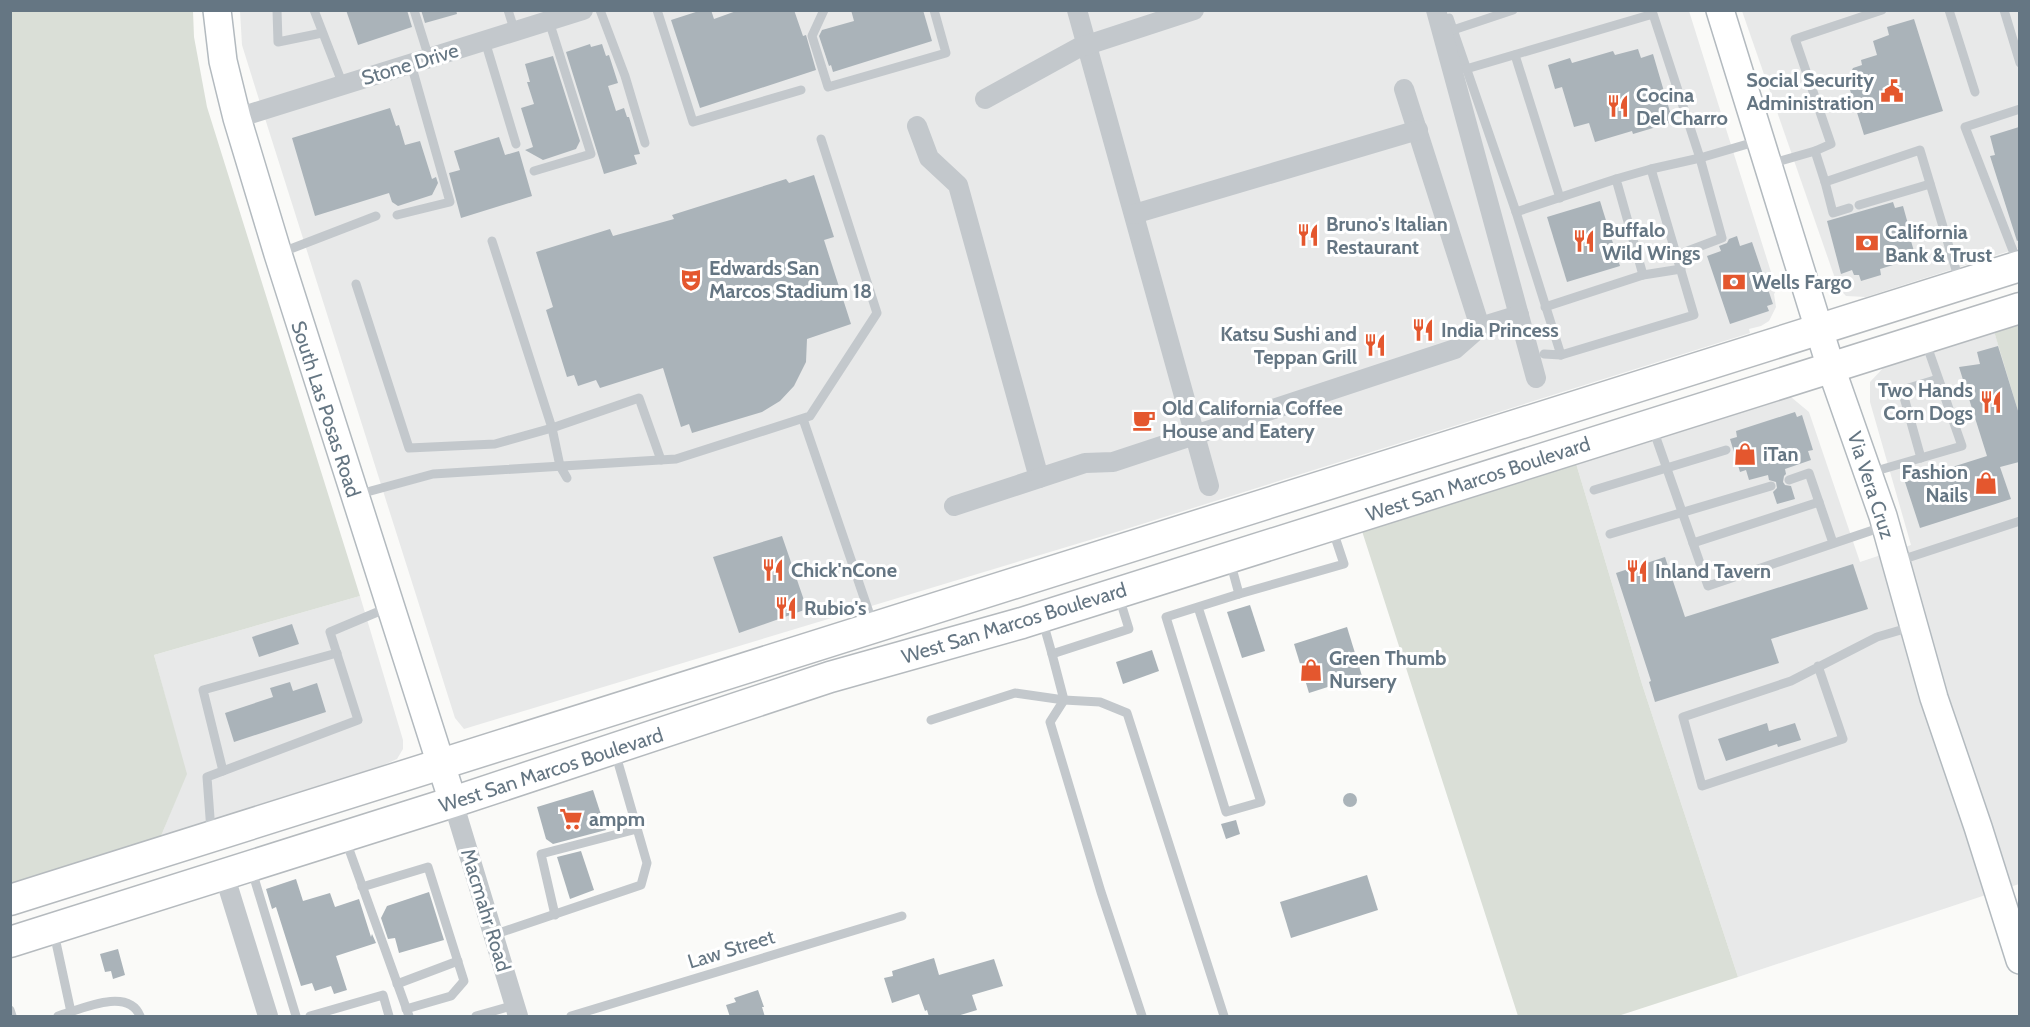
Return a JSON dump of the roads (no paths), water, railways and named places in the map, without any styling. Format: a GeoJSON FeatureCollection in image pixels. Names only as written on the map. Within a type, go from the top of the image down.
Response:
{"type":"FeatureCollection","features":[{"type":"Feature","properties":{"kind":"main road","name":"South Las Posas Road"},"geometry":{"type":"LineString","coordinates":[[217,10],[223,62],[237,118],[354,495],[453,802]]}},
{"type":"Feature","properties":{"kind":"main road","name":"Via Vera Cruz"},"geometry":{"type":"LineString","coordinates":[[1723,11],[1763,152],[1818,330],[1885,526],[1934,698],[2017,950]]}},
{"type":"Feature","properties":{"kind":"main road","name":"West San Marcos Boulevard"},"geometry":{"type":"LineString","coordinates":[[10,900],[2019,266]]}},
{"type":"Feature","properties":{"kind":"main road","name":"West San Marcos Boulevard"},"geometry":{"type":"LineString","coordinates":[[10,942],[453,802],[830,677],[1118,593],[2019,308]]}},
{"type":"Feature","properties":{"kind":"main road"},"geometry":{"type":"LineString","coordinates":[[1219,519],[1228,558]]}},
{"type":"Feature","properties":{"kind":"main road"},"geometry":{"type":"LineString","coordinates":[[711,717],[734,696],[763,682],[867,648],[872,640],[874,628]]}},
{"type":"Feature","properties":{"kind":"street","name":"Stone Drive"},"geometry":{"type":"LineString","coordinates":[[237,118],[583,10]]}},
{"type":"Feature","properties":{"kind":"street"},"geometry":{"type":"LineString","coordinates":[[1077,10],[1209,486]]}},
{"type":"Feature","properties":{"kind":"street"},"geometry":{"type":"LineString","coordinates":[[985,99],[1078,48],[1187,11]]}},
{"type":"Feature","properties":{"kind":"street"},"geometry":{"type":"LineString","coordinates":[[1442,21],[1536,378]]}},
{"type":"Feature","properties":{"kind":"street"},"geometry":{"type":"LineString","coordinates":[[1404,89],[1480,327]]}},
{"type":"Feature","properties":{"kind":"street"},"geometry":{"type":"LineString","coordinates":[[917,126],[929,159],[958,185],[1039,478]]}},
{"type":"Feature","properties":{"kind":"street"},"geometry":{"type":"LineString","coordinates":[[1134,214],[1418,130]]}},
{"type":"Feature","properties":{"kind":"street"},"geometry":{"type":"LineString","coordinates":[[954,506],[1086,463],[1113,462],[1455,350],[1480,327],[1519,315]]}},
{"type":"Feature","properties":{"kind":"street","name":"Macmahr Road"},"geometry":{"type":"LineString","coordinates":[[453,802],[517,1011]]}},
{"type":"Feature","properties":{"kind":"street"},"geometry":{"type":"LineString","coordinates":[[237,870],[268,1017]]}},
{"type":"Feature","properties":{"kind":"lane"},"geometry":{"type":"LineString","coordinates":[[277,10],[278,42],[322,33]]}},
{"type":"Feature","properties":{"kind":"lane"},"geometry":{"type":"LineString","coordinates":[[314,10],[343,85]]}},
{"type":"Feature","properties":{"kind":"lane"},"geometry":{"type":"LineString","coordinates":[[397,215],[450,202],[420,61],[414,10]]}},
{"type":"Feature","properties":{"kind":"lane"},"geometry":{"type":"LineString","coordinates":[[508,10],[515,32]]}},
{"type":"Feature","properties":{"kind":"lane"},"geometry":{"type":"LineString","coordinates":[[600,10],[626,76],[645,143]]}},
{"type":"Feature","properties":{"kind":"lane"},"geometry":{"type":"LineString","coordinates":[[657,10],[693,122],[801,90]]}},
{"type":"Feature","properties":{"kind":"lane"},"geometry":{"type":"LineString","coordinates":[[824,10],[812,36],[828,87],[946,53],[934,10]]}},
{"type":"Feature","properties":{"kind":"lane"},"geometry":{"type":"LineString","coordinates":[[1513,10],[1442,21],[1466,69],[1516,212],[1561,355]]}},
{"type":"Feature","properties":{"kind":"lane"},"geometry":{"type":"LineString","coordinates":[[1516,212],[1616,179],[1700,158],[1815,150],[1831,144],[1795,39],[1860,14],[1882,10]]}},
{"type":"Feature","properties":{"kind":"lane"},"geometry":{"type":"LineString","coordinates":[[1949,10],[1974,92]]}},
{"type":"Feature","properties":{"kind":"lane"},"geometry":{"type":"LineString","coordinates":[[2004,10],[2019,63]]}},
{"type":"Feature","properties":{"kind":"lane"},"geometry":{"type":"LineString","coordinates":[[1466,69],[1653,14],[1700,158],[1722,238],[1677,255]]}},
{"type":"Feature","properties":{"kind":"lane"},"geometry":{"type":"LineString","coordinates":[[534,171],[591,154],[549,21]]}},
{"type":"Feature","properties":{"kind":"lane"},"geometry":{"type":"LineString","coordinates":[[485,41],[516,144]]}},
{"type":"Feature","properties":{"kind":"lane"},"geometry":{"type":"LineString","coordinates":[[1515,55],[1560,198]]}},
{"type":"Feature","properties":{"kind":"lane"},"geometry":{"type":"LineString","coordinates":[[2019,109],[1965,127],[2019,266]]}},
{"type":"Feature","properties":{"kind":"lane"},"geometry":{"type":"LineString","coordinates":[[354,495],[433,474],[676,459],[810,416],[877,313],[821,139]]}},
{"type":"Feature","properties":{"kind":"lane"},"geometry":{"type":"LineString","coordinates":[[1815,150],[1833,213],[1849,208]]}},
{"type":"Feature","properties":{"kind":"lane"},"geometry":{"type":"LineString","coordinates":[[1825,182],[1920,150],[1961,285]]}},
{"type":"Feature","properties":{"kind":"lane"},"geometry":{"type":"LineString","coordinates":[[1544,354],[1561,355],[1694,315],[1651,169]]}},
{"type":"Feature","properties":{"kind":"lane"},"geometry":{"type":"LineString","coordinates":[[1616,179],[1643,275]]}},
{"type":"Feature","properties":{"kind":"lane"},"geometry":{"type":"LineString","coordinates":[[1859,205],[1930,184]]}},
{"type":"Feature","properties":{"kind":"lane"},"geometry":{"type":"LineString","coordinates":[[278,254],[376,216]]}},
{"type":"Feature","properties":{"kind":"lane"},"geometry":{"type":"LineString","coordinates":[[492,242],[552,428],[560,466],[567,478]]}},
{"type":"Feature","properties":{"kind":"lane"},"geometry":{"type":"LineString","coordinates":[[1545,307],[1643,275],[1681,269]]}},
{"type":"Feature","properties":{"kind":"lane"},"geometry":{"type":"LineString","coordinates":[[356,284],[409,448],[495,444],[552,428],[639,398],[661,460]]}},
{"type":"Feature","properties":{"kind":"lane"},"geometry":{"type":"LineString","coordinates":[[1868,474],[1962,446],[1924,338]]}},
{"type":"Feature","properties":{"kind":"lane"},"geometry":{"type":"LineString","coordinates":[[1921,458],[1902,390],[1938,379]]}},
{"type":"Feature","properties":{"kind":"lane"},"geometry":{"type":"LineString","coordinates":[[803,419],[874,628]]}},
{"type":"Feature","properties":{"kind":"lane"},"geometry":{"type":"LineString","coordinates":[[1652,424],[1708,586],[1885,526]]}},
{"type":"Feature","properties":{"kind":"lane"},"geometry":{"type":"LineString","coordinates":[[1594,490],[1726,450]]}},
{"type":"Feature","properties":{"kind":"lane"},"geometry":{"type":"LineString","coordinates":[[615,463],[619,474]]}},
{"type":"Feature","properties":{"kind":"lane"},"geometry":{"type":"LineString","coordinates":[[514,469],[518,481]]}},
{"type":"Feature","properties":{"kind":"lane"},"geometry":{"type":"LineString","coordinates":[[466,472],[470,484]]}},
{"type":"Feature","properties":{"kind":"lane"},"geometry":{"type":"LineString","coordinates":[[1789,480],[1809,473],[1833,543]]}},
{"type":"Feature","properties":{"kind":"lane"},"geometry":{"type":"LineString","coordinates":[[1610,534],[1771,486]]}},
{"type":"Feature","properties":{"kind":"lane"},"geometry":{"type":"LineString","coordinates":[[1693,543],[1819,502]]}},
{"type":"Feature","properties":{"kind":"lane"},"geometry":{"type":"LineString","coordinates":[[1895,562],[2019,521]]}},
{"type":"Feature","properties":{"kind":"lane"},"geometry":{"type":"LineString","coordinates":[[1198,607],[1261,802],[1226,812],[1166,617],[1239,594],[1344,564],[1331,526]]}},
{"type":"Feature","properties":{"kind":"lane"},"geometry":{"type":"LineString","coordinates":[[1228,558],[1239,594]]}},
{"type":"Feature","properties":{"kind":"lane"},"geometry":{"type":"LineString","coordinates":[[1052,654],[1129,629],[1118,593]]}},
{"type":"Feature","properties":{"kind":"lane"},"geometry":{"type":"LineString","coordinates":[[212,836],[207,777],[358,720],[330,632],[390,607]]}},
{"type":"Feature","properties":{"kind":"lane"},"geometry":{"type":"LineString","coordinates":[[1042,616],[1064,700],[1050,722],[1101,892],[1142,1017]]}},
{"type":"Feature","properties":{"kind":"lane"},"geometry":{"type":"LineString","coordinates":[[1818,666],[1843,739],[1702,786],[1683,717],[1791,681],[1818,666],[1877,637],[1914,626]]}},
{"type":"Feature","properties":{"kind":"lane"},"geometry":{"type":"LineString","coordinates":[[223,771],[203,690],[337,653]]}},
{"type":"Feature","properties":{"kind":"lane"},"geometry":{"type":"LineString","coordinates":[[931,720],[1015,693],[1064,700],[1100,702],[1127,713],[1224,1017]]}},
{"type":"Feature","properties":{"kind":"lane"},"geometry":{"type":"LineString","coordinates":[[494,935],[640,885],[647,863],[614,749]]}},
{"type":"Feature","properties":{"kind":"lane"},"geometry":{"type":"LineString","coordinates":[[555,915],[541,854],[638,829]]}},
{"type":"Feature","properties":{"kind":"lane"},"geometry":{"type":"LineString","coordinates":[[344,836],[407,1013],[451,996],[464,981],[428,867],[362,886]]}},
{"type":"Feature","properties":{"kind":"lane"},"geometry":{"type":"LineString","coordinates":[[237,870],[296,1017]]}},
{"type":"Feature","properties":{"kind":"lane","name":"Law Street"},"geometry":{"type":"LineString","coordinates":[[571,1017],[902,916]]}},
{"type":"Feature","properties":{"kind":"lane"},"geometry":{"type":"LineString","coordinates":[[53,927],[71,1012]]}},
{"type":"Feature","properties":{"kind":"lane"},"geometry":{"type":"LineString","coordinates":[[397,984],[458,961]]}},
{"type":"Feature","properties":{"kind":"lane"},"geometry":{"type":"LineString","coordinates":[[310,1017],[383,995],[389,1017]]}},
{"type":"Feature","properties":{"kind":"lane"},"geometry":{"type":"LineString","coordinates":[[58,1017],[114,1000],[126,1002],[138,1012],[140,1017]]}},
{"type":"Feature","properties":{"kind":"lane"},"geometry":{"type":"LineString","coordinates":[[10,1010],[12,1017]]}},
{"type":"Feature","properties":{"kind":"lane"},"geometry":{"type":"LineString","coordinates":[[476,1017],[517,1011]]}},
{"type":"Feature","properties":{"kind":"place","name":"Social Security Administration"},"geometry":{"type":"Point","coordinates":[1892,91]}},
{"type":"Feature","properties":{"kind":"place","name":"Cocina Del Charro"},"geometry":{"type":"Point","coordinates":[1618,106]}},
{"type":"Feature","properties":{"kind":"place","name":"Bruno's Italian Restaurant"},"geometry":{"type":"Point","coordinates":[1308,235]}},
{"type":"Feature","properties":{"kind":"place","name":"Buffalo Wild Wings"},"geometry":{"type":"Point","coordinates":[1584,241]}},
{"type":"Feature","properties":{"kind":"place","name":"California Bank & Trust"},"geometry":{"type":"Point","coordinates":[1867,243]}},
{"type":"Feature","properties":{"kind":"place","name":"Edwards San Marcos Stadium 18"},"geometry":{"type":"Point","coordinates":[691,280]}},
{"type":"Feature","properties":{"kind":"place","name":"Wells Fargo"},"geometry":{"type":"Point","coordinates":[1734,282]}},
{"type":"Feature","properties":{"kind":"place","name":"India Princess"},"geometry":{"type":"Point","coordinates":[1423,330]}},
{"type":"Feature","properties":{"kind":"place","name":"Katsu Sushi and Teppan Grill"},"geometry":{"type":"Point","coordinates":[1375,345]}},
{"type":"Feature","properties":{"kind":"place","name":"Two Hands Corn Dogs"},"geometry":{"type":"Point","coordinates":[1991,402]}},
{"type":"Feature","properties":{"kind":"place","name":"Old California Coffee House and Eatery"},"geometry":{"type":"Point","coordinates":[1144,420]}},
{"type":"Feature","properties":{"kind":"place","name":"iTan"},"geometry":{"type":"Point","coordinates":[1745,454]}},
{"type":"Feature","properties":{"kind":"place","name":"Fashion Nails"},"geometry":{"type":"Point","coordinates":[1986,483]}},
{"type":"Feature","properties":{"kind":"place","name":"Chick'nCone"},"geometry":{"type":"Point","coordinates":[773,570]}},
{"type":"Feature","properties":{"kind":"place","name":"Inland Tavern"},"geometry":{"type":"Point","coordinates":[1637,571]}},
{"type":"Feature","properties":{"kind":"place","name":"Rubio's"},"geometry":{"type":"Point","coordinates":[786,608]}},
{"type":"Feature","properties":{"kind":"place","name":"Green Thumb Nursery"},"geometry":{"type":"Point","coordinates":[1311,670]}},
{"type":"Feature","properties":{"kind":"place","name":"ampm"},"geometry":{"type":"Point","coordinates":[571,819]}}]}
